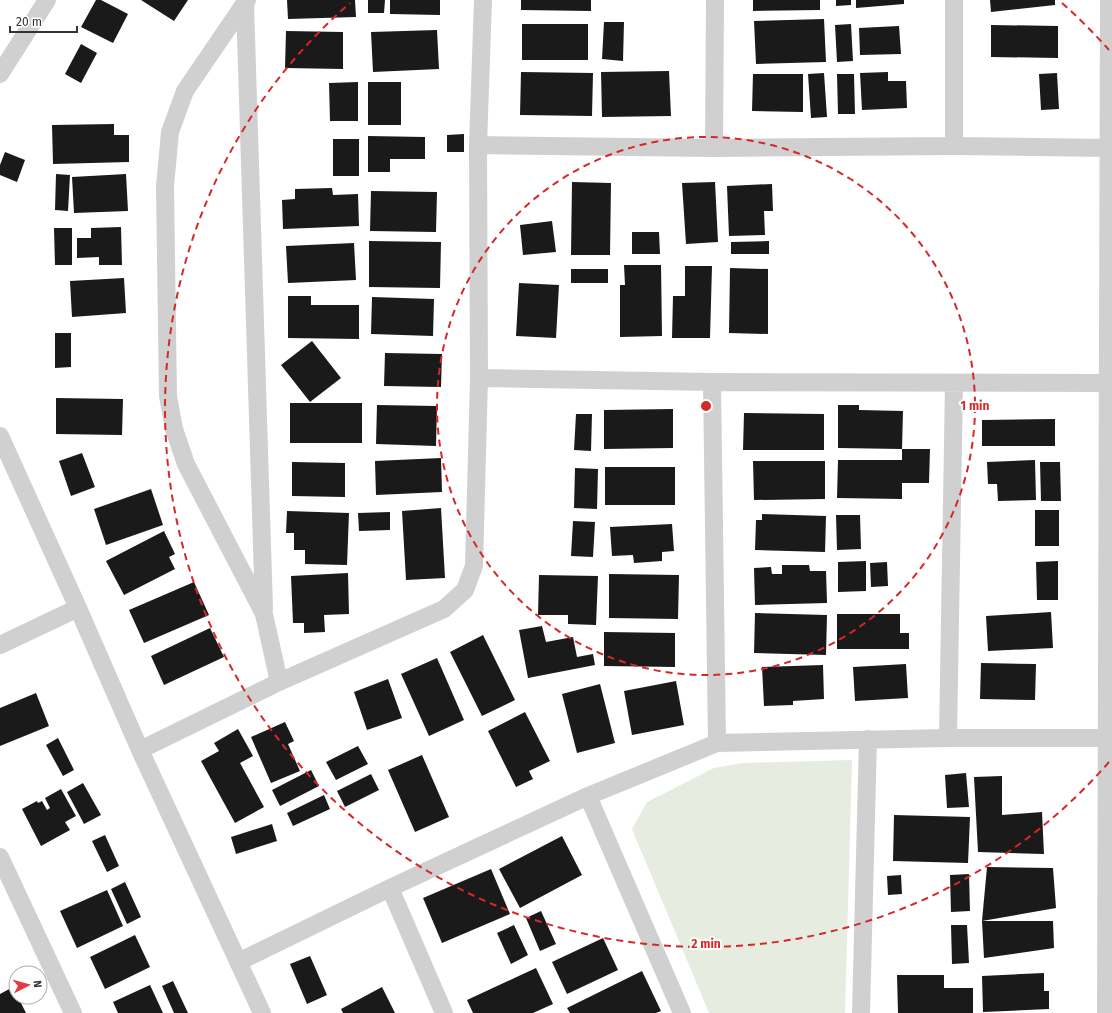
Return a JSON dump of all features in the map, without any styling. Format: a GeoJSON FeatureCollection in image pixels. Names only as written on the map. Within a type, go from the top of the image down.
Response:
{"type":"FeatureCollection","features":[{"type":"Feature","properties":{"kind":"street"},"geometry":{"type":"LineString","coordinates":[[0,74],[47,0]]}},
{"type":"Feature","properties":{"kind":"street"},"geometry":{"type":"LineString","coordinates":[[140,750],[279,682],[444,609],[465,590],[474,566],[479,378],[478,145],[483,0]]}},
{"type":"Feature","properties":{"kind":"street"},"geometry":{"type":"LineString","coordinates":[[714,148],[715,0]]}},
{"type":"Feature","properties":{"kind":"street"},"geometry":{"type":"LineString","coordinates":[[954,0],[954,146]]}},
{"type":"Feature","properties":{"kind":"street"},"geometry":{"type":"LineString","coordinates":[[246,2],[185,91],[170,132],[165,186],[168,396],[174,429],[186,464],[264,614]]}},
{"type":"Feature","properties":{"kind":"street"},"geometry":{"type":"LineString","coordinates":[[246,2],[264,614],[279,682]]}},
{"type":"Feature","properties":{"kind":"street"},"geometry":{"type":"LineString","coordinates":[[1106,1013],[1110,923],[1107,738],[1110,601],[1108,383],[1110,284],[1110,11]]}},
{"type":"Feature","properties":{"kind":"street"},"geometry":{"type":"LineString","coordinates":[[478,145],[714,148],[954,146],[1109,148]]}},
{"type":"Feature","properties":{"kind":"street"},"geometry":{"type":"LineString","coordinates":[[479,378],[954,384],[1108,383]]}},
{"type":"Feature","properties":{"kind":"street"},"geometry":{"type":"LineString","coordinates":[[712,382],[717,743]]}},
{"type":"Feature","properties":{"kind":"street"},"geometry":{"type":"LineString","coordinates":[[948,738],[954,384]]}},
{"type":"Feature","properties":{"kind":"street"},"geometry":{"type":"LineString","coordinates":[[0,436],[140,750],[262,1013]]}},
{"type":"Feature","properties":{"kind":"street"},"geometry":{"type":"LineString","coordinates":[[0,645],[78,608]]}},
{"type":"Feature","properties":{"kind":"street"},"geometry":{"type":"LineString","coordinates":[[238,962],[390,888],[588,796],[717,743],[868,739],[1107,738]]}},
{"type":"Feature","properties":{"kind":"street"},"geometry":{"type":"LineString","coordinates":[[861,1013],[868,739]]}},
{"type":"Feature","properties":{"kind":"street"},"geometry":{"type":"LineString","coordinates":[[588,796],[682,1013]]}},
{"type":"Feature","properties":{"kind":"street"},"geometry":{"type":"LineString","coordinates":[[0,857],[73,1013]]}},
{"type":"Feature","properties":{"kind":"street"},"geometry":{"type":"LineString","coordinates":[[390,888],[444,1013]]}},
{"type":"Feature","properties":{"kind":"shaded area"},"geometry":{"type":"Polygon","coordinates":[[[852,760],[845,1013],[709,1013],[632,829],[647,802],[714,768],[743,763],[852,760]]]}},
{"type":"Feature","properties":{"kind":"building"},"geometry":{"type":"Polygon","coordinates":[[[96,0],[101,0],[128,14],[113,43],[81,27],[96,0]]]}},
{"type":"Feature","properties":{"kind":"building"},"geometry":{"type":"Polygon","coordinates":[[[141,0],[188,0],[174,21],[141,0]]]}},
{"type":"Feature","properties":{"kind":"building"},"geometry":{"type":"Polygon","coordinates":[[[287,0],[355,0],[356,17],[288,19],[287,0]]]}},
{"type":"Feature","properties":{"kind":"building"},"geometry":{"type":"Polygon","coordinates":[[[368,0],[385,0],[384,13],[368,13],[368,0]]]}},
{"type":"Feature","properties":{"kind":"building"},"geometry":{"type":"Polygon","coordinates":[[[390,0],[440,0],[440,15],[390,14],[390,0]]]}},
{"type":"Feature","properties":{"kind":"building"},"geometry":{"type":"Polygon","coordinates":[[[521,0],[591,0],[591,11],[521,10],[521,0]]]}},
{"type":"Feature","properties":{"kind":"building"},"geometry":{"type":"Polygon","coordinates":[[[753,0],[820,0],[820,10],[753,11],[753,0]]]}},
{"type":"Feature","properties":{"kind":"building"},"geometry":{"type":"Polygon","coordinates":[[[836,0],[851,0],[851,5],[836,6],[836,0]]]}},
{"type":"Feature","properties":{"kind":"building"},"geometry":{"type":"Polygon","coordinates":[[[856,0],[904,0],[904,4],[856,8],[856,0]]]}},
{"type":"Feature","properties":{"kind":"building"},"geometry":{"type":"Polygon","coordinates":[[[990,0],[1055,0],[1055,5],[991,12],[990,0]]]}},
{"type":"Feature","properties":{"kind":"building"},"geometry":{"type":"Polygon","coordinates":[[[824,19],[826,62],[756,64],[754,21],[824,19]]]}},
{"type":"Feature","properties":{"kind":"building"},"geometry":{"type":"Polygon","coordinates":[[[604,22],[624,22],[623,61],[602,59],[604,22]]]}},
{"type":"Feature","properties":{"kind":"building"},"geometry":{"type":"Polygon","coordinates":[[[522,24],[588,24],[588,60],[522,60],[522,24]]]}},
{"type":"Feature","properties":{"kind":"building"},"geometry":{"type":"Polygon","coordinates":[[[851,24],[853,61],[837,62],[835,25],[851,24]]]}},
{"type":"Feature","properties":{"kind":"building"},"geometry":{"type":"Polygon","coordinates":[[[991,25],[1058,26],[1058,58],[991,57],[991,25]]]}},
{"type":"Feature","properties":{"kind":"building"},"geometry":{"type":"Polygon","coordinates":[[[899,26],[901,54],[860,55],[859,28],[899,26]]]}},
{"type":"Feature","properties":{"kind":"building"},"geometry":{"type":"Polygon","coordinates":[[[437,30],[439,69],[373,72],[371,32],[437,30]]]}},
{"type":"Feature","properties":{"kind":"building"},"geometry":{"type":"Polygon","coordinates":[[[286,31],[343,32],[343,69],[285,68],[286,31]]]}},
{"type":"Feature","properties":{"kind":"building"},"geometry":{"type":"Polygon","coordinates":[[[81,44],[97,53],[81,83],[65,74],[81,44]]]}},
{"type":"Feature","properties":{"kind":"building"},"geometry":{"type":"Polygon","coordinates":[[[669,71],[671,116],[602,117],[601,72],[669,71]]]}},
{"type":"Feature","properties":{"kind":"building"},"geometry":{"type":"Polygon","coordinates":[[[521,72],[593,73],[592,116],[520,115],[521,72]]]}},
{"type":"Feature","properties":{"kind":"building"},"geometry":{"type":"Polygon","coordinates":[[[888,72],[888,81],[906,81],[907,108],[862,110],[860,73],[888,72]]]}},
{"type":"Feature","properties":{"kind":"building"},"geometry":{"type":"Polygon","coordinates":[[[824,73],[827,117],[811,118],[808,74],[824,73]]]}},
{"type":"Feature","properties":{"kind":"building"},"geometry":{"type":"Polygon","coordinates":[[[1057,73],[1059,109],[1041,110],[1039,74],[1057,73]]]}},
{"type":"Feature","properties":{"kind":"building"},"geometry":{"type":"Polygon","coordinates":[[[753,74],[803,74],[803,112],[752,111],[753,74]]]}},
{"type":"Feature","properties":{"kind":"building"},"geometry":{"type":"Polygon","coordinates":[[[837,74],[854,74],[855,114],[838,114],[837,74]]]}},
{"type":"Feature","properties":{"kind":"building"},"geometry":{"type":"Polygon","coordinates":[[[358,82],[358,121],[330,121],[329,83],[358,82]]]}},
{"type":"Feature","properties":{"kind":"building"},"geometry":{"type":"Polygon","coordinates":[[[368,82],[401,82],[401,125],[368,125],[368,82]]]}},
{"type":"Feature","properties":{"kind":"building"},"geometry":{"type":"Polygon","coordinates":[[[114,124],[114,135],[129,135],[129,162],[53,164],[52,125],[114,124]]]}},
{"type":"Feature","properties":{"kind":"building"},"geometry":{"type":"Polygon","coordinates":[[[464,134],[464,152],[447,152],[447,135],[464,134]]]}},
{"type":"Feature","properties":{"kind":"building"},"geometry":{"type":"Polygon","coordinates":[[[368,136],[425,137],[425,159],[390,159],[390,172],[368,172],[368,136]]]}},
{"type":"Feature","properties":{"kind":"building"},"geometry":{"type":"Polygon","coordinates":[[[333,139],[359,139],[359,176],[333,176],[333,139]]]}},
{"type":"Feature","properties":{"kind":"building"},"geometry":{"type":"Polygon","coordinates":[[[5,152],[25,160],[17,182],[0,175],[0,165],[5,152]]]}},
{"type":"Feature","properties":{"kind":"building"},"geometry":{"type":"Polygon","coordinates":[[[56,174],[70,175],[68,211],[55,210],[56,174]]]}},
{"type":"Feature","properties":{"kind":"building"},"geometry":{"type":"Polygon","coordinates":[[[126,174],[128,211],[74,213],[72,177],[126,174]]]}},
{"type":"Feature","properties":{"kind":"building"},"geometry":{"type":"Polygon","coordinates":[[[572,182],[611,183],[610,255],[571,255],[572,182]]]}},
{"type":"Feature","properties":{"kind":"building"},"geometry":{"type":"Polygon","coordinates":[[[715,182],[718,242],[686,244],[682,183],[715,182]]]}},
{"type":"Feature","properties":{"kind":"building"},"geometry":{"type":"Polygon","coordinates":[[[772,184],[773,211],[764,211],[765,235],[729,236],[727,186],[772,184]]]}},
{"type":"Feature","properties":{"kind":"building"},"geometry":{"type":"Polygon","coordinates":[[[332,188],[333,195],[358,194],[359,226],[283,229],[282,200],[295,199],[295,189],[332,188]]]}},
{"type":"Feature","properties":{"kind":"building"},"geometry":{"type":"Polygon","coordinates":[[[371,191],[437,192],[436,232],[370,231],[371,191]]]}},
{"type":"Feature","properties":{"kind":"building"},"geometry":{"type":"Polygon","coordinates":[[[552,221],[556,252],[523,255],[520,225],[552,221]]]}},
{"type":"Feature","properties":{"kind":"building"},"geometry":{"type":"Polygon","coordinates":[[[121,227],[122,265],[99,265],[99,257],[77,258],[77,238],[91,238],[91,228],[121,227]]]}},
{"type":"Feature","properties":{"kind":"building"},"geometry":{"type":"Polygon","coordinates":[[[54,228],[72,228],[72,265],[55,265],[54,228]]]}},
{"type":"Feature","properties":{"kind":"building"},"geometry":{"type":"Polygon","coordinates":[[[632,232],[659,232],[660,254],[632,254],[632,232]]]}},
{"type":"Feature","properties":{"kind":"building"},"geometry":{"type":"Polygon","coordinates":[[[369,241],[441,242],[440,288],[369,287],[369,241]]]}},
{"type":"Feature","properties":{"kind":"building"},"geometry":{"type":"Polygon","coordinates":[[[769,241],[769,254],[731,254],[731,242],[769,241]]]}},
{"type":"Feature","properties":{"kind":"building"},"geometry":{"type":"Polygon","coordinates":[[[354,243],[356,280],[288,283],[286,246],[354,243]]]}},
{"type":"Feature","properties":{"kind":"building"},"geometry":{"type":"Polygon","coordinates":[[[624,265],[661,265],[662,336],[620,337],[620,285],[625,285],[624,265]]]}},
{"type":"Feature","properties":{"kind":"building"},"geometry":{"type":"Polygon","coordinates":[[[685,266],[712,266],[710,338],[672,338],[673,296],[685,296],[685,266]]]}},
{"type":"Feature","properties":{"kind":"building"},"geometry":{"type":"Polygon","coordinates":[[[730,268],[768,269],[768,334],[729,333],[730,268]]]}},
{"type":"Feature","properties":{"kind":"building"},"geometry":{"type":"Polygon","coordinates":[[[571,269],[608,269],[608,283],[571,283],[571,269]]]}},
{"type":"Feature","properties":{"kind":"building"},"geometry":{"type":"Polygon","coordinates":[[[124,278],[126,313],[72,317],[70,281],[124,278]]]}},
{"type":"Feature","properties":{"kind":"building"},"geometry":{"type":"Polygon","coordinates":[[[519,283],[559,285],[556,338],[516,336],[519,283]]]}},
{"type":"Feature","properties":{"kind":"building"},"geometry":{"type":"Polygon","coordinates":[[[288,296],[311,296],[311,305],[359,305],[359,339],[288,338],[288,296]]]}},
{"type":"Feature","properties":{"kind":"building"},"geometry":{"type":"Polygon","coordinates":[[[372,297],[434,299],[433,336],[371,334],[372,297]]]}},
{"type":"Feature","properties":{"kind":"building"},"geometry":{"type":"Polygon","coordinates":[[[55,333],[71,333],[71,367],[55,368],[55,333]]]}},
{"type":"Feature","properties":{"kind":"building"},"geometry":{"type":"Polygon","coordinates":[[[312,341],[341,378],[310,402],[281,365],[312,341]]]}},
{"type":"Feature","properties":{"kind":"building"},"geometry":{"type":"Polygon","coordinates":[[[385,353],[442,354],[441,387],[384,386],[385,353]]]}},
{"type":"Feature","properties":{"kind":"building"},"geometry":{"type":"Polygon","coordinates":[[[56,398],[123,399],[122,435],[56,434],[56,398]]]}},
{"type":"Feature","properties":{"kind":"building"},"geometry":{"type":"Polygon","coordinates":[[[290,403],[362,403],[362,443],[290,443],[290,403]]]}},
{"type":"Feature","properties":{"kind":"building"},"geometry":{"type":"Polygon","coordinates":[[[377,405],[437,406],[436,446],[376,444],[377,405]]]}},
{"type":"Feature","properties":{"kind":"building"},"geometry":{"type":"Polygon","coordinates":[[[838,405],[859,405],[859,410],[903,411],[902,449],[838,448],[838,405]]]}},
{"type":"Feature","properties":{"kind":"building"},"geometry":{"type":"Polygon","coordinates":[[[673,409],[673,448],[604,449],[604,410],[673,409]]]}},
{"type":"Feature","properties":{"kind":"building"},"geometry":{"type":"Polygon","coordinates":[[[744,413],[824,414],[824,450],[743,450],[744,413]]]}},
{"type":"Feature","properties":{"kind":"building"},"geometry":{"type":"Polygon","coordinates":[[[576,414],[592,414],[591,451],[574,450],[576,414]]]}},
{"type":"Feature","properties":{"kind":"building"},"geometry":{"type":"Polygon","coordinates":[[[1055,419],[1055,446],[982,446],[982,420],[1055,419]]]}},
{"type":"Feature","properties":{"kind":"building"},"geometry":{"type":"Polygon","coordinates":[[[902,449],[930,449],[929,483],[902,483],[902,499],[837,498],[838,460],[902,460],[902,449]]]}},
{"type":"Feature","properties":{"kind":"building"},"geometry":{"type":"Polygon","coordinates":[[[82,453],[95,487],[71,496],[59,461],[82,453]]]}},
{"type":"Feature","properties":{"kind":"building"},"geometry":{"type":"Polygon","coordinates":[[[441,458],[442,492],[376,495],[375,461],[441,458]]]}},
{"type":"Feature","properties":{"kind":"building"},"geometry":{"type":"Polygon","coordinates":[[[1035,460],[1036,500],[998,501],[997,484],[988,484],[987,462],[1035,460]]]}},
{"type":"Feature","properties":{"kind":"building"},"geometry":{"type":"Polygon","coordinates":[[[753,461],[825,461],[825,499],[754,500],[753,461]]]}},
{"type":"Feature","properties":{"kind":"building"},"geometry":{"type":"Polygon","coordinates":[[[292,462],[345,463],[345,497],[292,496],[292,462]]]}},
{"type":"Feature","properties":{"kind":"building"},"geometry":{"type":"Polygon","coordinates":[[[1040,462],[1060,462],[1061,501],[1041,501],[1040,462]]]}},
{"type":"Feature","properties":{"kind":"building"},"geometry":{"type":"Polygon","coordinates":[[[605,467],[675,467],[675,505],[605,505],[605,467]]]}},
{"type":"Feature","properties":{"kind":"building"},"geometry":{"type":"Polygon","coordinates":[[[575,468],[598,469],[597,509],[574,508],[575,468]]]}},
{"type":"Feature","properties":{"kind":"building"},"geometry":{"type":"Polygon","coordinates":[[[151,489],[163,525],[106,545],[94,509],[151,489]]]}},
{"type":"Feature","properties":{"kind":"building"},"geometry":{"type":"Polygon","coordinates":[[[441,508],[445,578],[406,580],[402,511],[441,508]]]}},
{"type":"Feature","properties":{"kind":"building"},"geometry":{"type":"Polygon","coordinates":[[[1035,510],[1059,510],[1059,546],[1035,546],[1035,510]]]}},
{"type":"Feature","properties":{"kind":"building"},"geometry":{"type":"Polygon","coordinates":[[[287,511],[349,513],[347,565],[305,564],[305,550],[294,550],[294,533],[286,533],[287,511]]]}},
{"type":"Feature","properties":{"kind":"building"},"geometry":{"type":"Polygon","coordinates":[[[390,512],[390,530],[359,531],[358,513],[390,512]]]}},
{"type":"Feature","properties":{"kind":"building"},"geometry":{"type":"Polygon","coordinates":[[[762,514],[826,516],[825,552],[755,550],[756,520],[762,520],[762,514]]]}},
{"type":"Feature","properties":{"kind":"building"},"geometry":{"type":"Polygon","coordinates":[[[836,515],[860,515],[861,549],[837,550],[836,515]]]}},
{"type":"Feature","properties":{"kind":"building"},"geometry":{"type":"Polygon","coordinates":[[[573,521],[595,522],[593,557],[571,556],[573,521]]]}},
{"type":"Feature","properties":{"kind":"building"},"geometry":{"type":"Polygon","coordinates":[[[672,524],[674,551],[662,552],[662,561],[634,563],[633,555],[612,556],[610,527],[672,524]]]}},
{"type":"Feature","properties":{"kind":"building"},"geometry":{"type":"Polygon","coordinates":[[[164,531],[175,554],[169,557],[175,569],[124,595],[106,561],[164,531]]]}},
{"type":"Feature","properties":{"kind":"building"},"geometry":{"type":"Polygon","coordinates":[[[866,561],[866,591],[838,592],[838,562],[866,561]]]}},
{"type":"Feature","properties":{"kind":"building"},"geometry":{"type":"Polygon","coordinates":[[[1058,561],[1058,600],[1037,600],[1036,562],[1058,561]]]}},
{"type":"Feature","properties":{"kind":"building"},"geometry":{"type":"Polygon","coordinates":[[[887,562],[888,586],[871,587],[870,563],[887,562]]]}},
{"type":"Feature","properties":{"kind":"building"},"geometry":{"type":"Polygon","coordinates":[[[782,565],[809,565],[810,571],[826,571],[827,603],[755,605],[754,568],[771,567],[772,574],[782,574],[782,565]]]}},
{"type":"Feature","properties":{"kind":"building"},"geometry":{"type":"Polygon","coordinates":[[[348,573],[349,614],[324,615],[325,632],[304,633],[304,623],[293,623],[291,576],[348,573]]]}},
{"type":"Feature","properties":{"kind":"building"},"geometry":{"type":"Polygon","coordinates":[[[609,574],[679,575],[678,619],[609,618],[609,574]]]}},
{"type":"Feature","properties":{"kind":"building"},"geometry":{"type":"Polygon","coordinates":[[[539,575],[598,576],[596,625],[568,624],[568,615],[538,615],[539,575]]]}},
{"type":"Feature","properties":{"kind":"building"},"geometry":{"type":"Polygon","coordinates":[[[194,582],[209,615],[144,643],[129,610],[194,582]]]}},
{"type":"Feature","properties":{"kind":"building"},"geometry":{"type":"Polygon","coordinates":[[[1051,612],[1053,648],[988,651],[986,616],[1051,612]]]}},
{"type":"Feature","properties":{"kind":"building"},"geometry":{"type":"Polygon","coordinates":[[[755,613],[827,615],[826,655],[754,653],[755,613]]]}},
{"type":"Feature","properties":{"kind":"building"},"geometry":{"type":"Polygon","coordinates":[[[837,614],[900,614],[900,633],[909,633],[909,649],[837,649],[837,614]]]}},
{"type":"Feature","properties":{"kind":"building"},"geometry":{"type":"Polygon","coordinates":[[[542,626],[546,642],[573,637],[577,657],[593,654],[595,665],[528,678],[519,630],[542,626]]]}},
{"type":"Feature","properties":{"kind":"building"},"geometry":{"type":"Polygon","coordinates":[[[210,628],[224,657],[164,685],[151,656],[210,628]]]}},
{"type":"Feature","properties":{"kind":"building"},"geometry":{"type":"Polygon","coordinates":[[[604,632],[675,633],[675,667],[604,666],[604,632]]]}},
{"type":"Feature","properties":{"kind":"building"},"geometry":{"type":"Polygon","coordinates":[[[483,635],[515,700],[482,716],[450,652],[483,635]]]}},
{"type":"Feature","properties":{"kind":"building"},"geometry":{"type":"Polygon","coordinates":[[[437,658],[464,720],[429,736],[401,674],[437,658]]]}},
{"type":"Feature","properties":{"kind":"building"},"geometry":{"type":"Polygon","coordinates":[[[981,663],[1036,664],[1035,700],[980,699],[981,663]]]}},
{"type":"Feature","properties":{"kind":"building"},"geometry":{"type":"Polygon","coordinates":[[[906,664],[908,698],[855,701],[853,667],[906,664]]]}},
{"type":"Feature","properties":{"kind":"building"},"geometry":{"type":"Polygon","coordinates":[[[823,665],[824,699],[793,701],[793,705],[764,706],[762,667],[823,665]]]}},
{"type":"Feature","properties":{"kind":"building"},"geometry":{"type":"Polygon","coordinates":[[[388,679],[402,718],[367,730],[354,692],[388,679]]]}},
{"type":"Feature","properties":{"kind":"building"},"geometry":{"type":"Polygon","coordinates":[[[676,681],[684,725],[632,735],[624,691],[676,681]]]}},
{"type":"Feature","properties":{"kind":"building"},"geometry":{"type":"Polygon","coordinates":[[[600,684],[615,743],[577,753],[562,694],[600,684]]]}},
{"type":"Feature","properties":{"kind":"building"},"geometry":{"type":"Polygon","coordinates":[[[36,693],[49,726],[0,746],[0,708],[36,693]]]}},
{"type":"Feature","properties":{"kind":"building"},"geometry":{"type":"Polygon","coordinates":[[[525,712],[550,761],[529,771],[533,779],[516,787],[488,731],[525,712]]]}},
{"type":"Feature","properties":{"kind":"building"},"geometry":{"type":"Polygon","coordinates":[[[285,722],[294,741],[288,744],[300,771],[271,783],[251,737],[285,722]]]}},
{"type":"Feature","properties":{"kind":"building"},"geometry":{"type":"Polygon","coordinates":[[[238,729],[253,756],[240,763],[264,807],[235,823],[201,761],[219,751],[214,743],[238,729]]]}},
{"type":"Feature","properties":{"kind":"building"},"geometry":{"type":"Polygon","coordinates":[[[58,738],[74,770],[63,776],[46,745],[58,738]]]}},
{"type":"Feature","properties":{"kind":"building"},"geometry":{"type":"Polygon","coordinates":[[[358,746],[368,764],[336,780],[326,762],[358,746]]]}},
{"type":"Feature","properties":{"kind":"building"},"geometry":{"type":"Polygon","coordinates":[[[422,755],[449,817],[415,832],[388,770],[422,755]]]}},
{"type":"Feature","properties":{"kind":"building"},"geometry":{"type":"Polygon","coordinates":[[[311,770],[319,786],[280,806],[272,790],[311,770]]]}},
{"type":"Feature","properties":{"kind":"building"},"geometry":{"type":"Polygon","coordinates":[[[966,773],[969,807],[947,808],[945,775],[966,773]]]}},
{"type":"Feature","properties":{"kind":"building"},"geometry":{"type":"Polygon","coordinates":[[[371,774],[379,790],[345,807],[337,791],[371,774]]]}},
{"type":"Feature","properties":{"kind":"building"},"geometry":{"type":"Polygon","coordinates":[[[1002,776],[1002,815],[1042,812],[1044,854],[978,852],[974,777],[1002,776]]]}},
{"type":"Feature","properties":{"kind":"building"},"geometry":{"type":"Polygon","coordinates":[[[83,783],[101,815],[84,824],[67,792],[83,783]]]}},
{"type":"Feature","properties":{"kind":"building"},"geometry":{"type":"Polygon","coordinates":[[[61,789],[76,816],[65,822],[70,830],[41,846],[22,809],[37,801],[38,803],[42,801],[47,810],[50,808],[45,798],[61,789]]]}},
{"type":"Feature","properties":{"kind":"building"},"geometry":{"type":"Polygon","coordinates":[[[324,795],[330,809],[293,826],[287,813],[324,795]]]}},
{"type":"Feature","properties":{"kind":"building"},"geometry":{"type":"Polygon","coordinates":[[[894,815],[970,817],[968,863],[893,861],[894,815]]]}},
{"type":"Feature","properties":{"kind":"building"},"geometry":{"type":"Polygon","coordinates":[[[272,824],[277,841],[236,854],[231,837],[272,824]]]}},
{"type":"Feature","properties":{"kind":"building"},"geometry":{"type":"Polygon","coordinates":[[[105,835],[119,866],[107,872],[92,841],[105,835]]]}},
{"type":"Feature","properties":{"kind":"building"},"geometry":{"type":"Polygon","coordinates":[[[562,836],[582,875],[520,908],[499,869],[562,836]]]}},
{"type":"Feature","properties":{"kind":"building"},"geometry":{"type":"Polygon","coordinates":[[[987,867],[1053,868],[1056,908],[982,921],[987,867]]]}},
{"type":"Feature","properties":{"kind":"building"},"geometry":{"type":"Polygon","coordinates":[[[491,869],[510,914],[442,943],[423,898],[491,869]]]}},
{"type":"Feature","properties":{"kind":"building"},"geometry":{"type":"Polygon","coordinates":[[[969,874],[970,911],[951,912],[950,875],[969,874]]]}},
{"type":"Feature","properties":{"kind":"building"},"geometry":{"type":"Polygon","coordinates":[[[901,875],[902,894],[888,895],[887,876],[901,875]]]}},
{"type":"Feature","properties":{"kind":"building"},"geometry":{"type":"Polygon","coordinates":[[[125,882],[141,917],[127,924],[111,889],[125,882]]]}},
{"type":"Feature","properties":{"kind":"building"},"geometry":{"type":"Polygon","coordinates":[[[107,890],[123,926],[77,948],[60,911],[107,890]]]}},
{"type":"Feature","properties":{"kind":"building"},"geometry":{"type":"Polygon","coordinates":[[[541,911],[556,944],[540,951],[526,918],[541,911]]]}},
{"type":"Feature","properties":{"kind":"building"},"geometry":{"type":"Polygon","coordinates":[[[982,921],[1053,921],[1054,948],[984,958],[982,921]]]}},
{"type":"Feature","properties":{"kind":"building"},"geometry":{"type":"Polygon","coordinates":[[[514,925],[528,955],[511,964],[497,933],[514,925]]]}},
{"type":"Feature","properties":{"kind":"building"},"geometry":{"type":"Polygon","coordinates":[[[951,925],[967,925],[969,963],[952,964],[951,925]]]}},
{"type":"Feature","properties":{"kind":"building"},"geometry":{"type":"Polygon","coordinates":[[[135,935],[150,967],[105,989],[90,957],[135,935]]]}},
{"type":"Feature","properties":{"kind":"building"},"geometry":{"type":"Polygon","coordinates":[[[603,938],[618,970],[567,994],[552,962],[603,938]]]}},
{"type":"Feature","properties":{"kind":"building"},"geometry":{"type":"Polygon","coordinates":[[[310,956],[327,995],[307,1004],[290,964],[310,956]]]}},
{"type":"Feature","properties":{"kind":"building"},"geometry":{"type":"Polygon","coordinates":[[[536,968],[553,1004],[533,1013],[473,1013],[467,1000],[536,968]]]}},
{"type":"Feature","properties":{"kind":"building"},"geometry":{"type":"Polygon","coordinates":[[[642,971],[661,1011],[656,1013],[570,1013],[567,1008],[642,971]]]}},
{"type":"Feature","properties":{"kind":"building"},"geometry":{"type":"Polygon","coordinates":[[[1044,973],[1044,991],[1049,991],[1049,1009],[983,1012],[982,976],[1044,973]]]}},
{"type":"Feature","properties":{"kind":"building"},"geometry":{"type":"Polygon","coordinates":[[[897,975],[944,975],[944,988],[973,988],[973,1013],[898,1013],[897,975]]]}},
{"type":"Feature","properties":{"kind":"building"},"geometry":{"type":"Polygon","coordinates":[[[173,981],[188,1013],[174,1013],[162,986],[173,981]]]}},
{"type":"Feature","properties":{"kind":"building"},"geometry":{"type":"Polygon","coordinates":[[[150,985],[163,1013],[118,1013],[113,1002],[150,985]]]}},
{"type":"Feature","properties":{"kind":"building"},"geometry":{"type":"Polygon","coordinates":[[[382,987],[395,1013],[343,1013],[341,1009],[382,987]]]}},
{"type":"Feature","properties":{"kind":"building"},"geometry":{"type":"Polygon","coordinates":[[[8,990],[8,1005],[22,1005],[26,1013],[0,1013],[0,994],[8,990]]]}}]}
